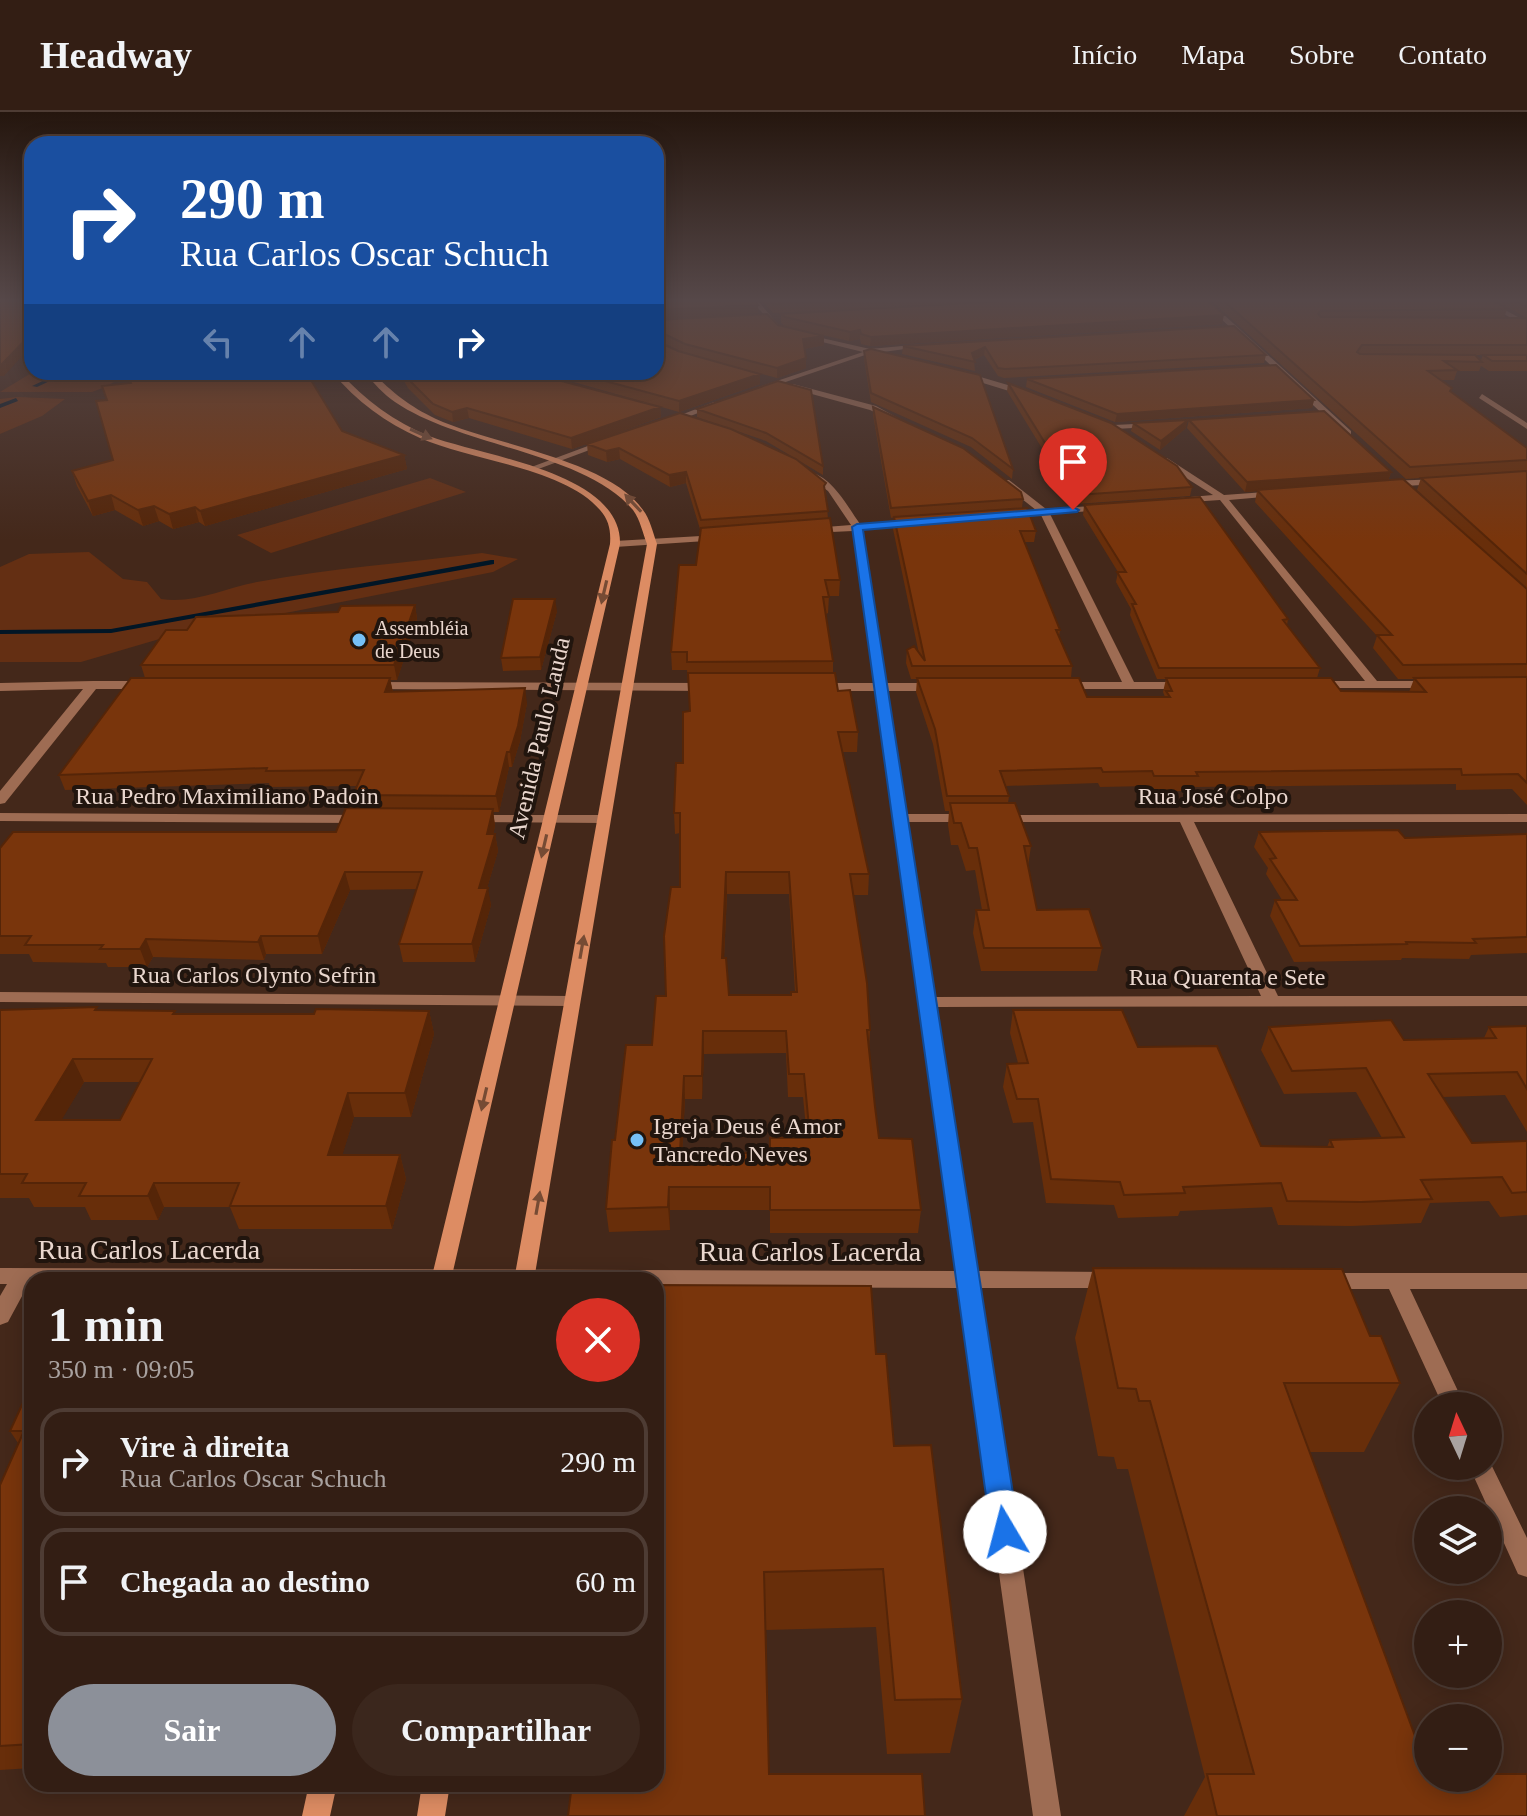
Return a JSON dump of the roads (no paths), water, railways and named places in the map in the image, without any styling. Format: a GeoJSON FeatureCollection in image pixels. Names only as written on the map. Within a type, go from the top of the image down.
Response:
{"type":"FeatureCollection","features":[{"type":"Feature","properties":{"kind":"main road"},"geometry":{"type":"LineString","coordinates":[[344,381],[361,400],[391,420],[469,453],[530,469],[591,497],[615,527],[615,544]]}},
{"type":"Feature","properties":{"kind":"main road"},"geometry":{"type":"LineString","coordinates":[[376,381],[392,397],[433,419],[488,441],[555,460],[622,491],[644,516],[650,528],[652,544],[525,1272]]}},
{"type":"Feature","properties":{"kind":"main road","name":"Avenida Paulo Lauda"},"geometry":{"type":"LineString","coordinates":[[444,1272],[615,544]]}},
{"type":"Feature","properties":{"kind":"main road"},"geometry":{"type":"LineString","coordinates":[[316,1816],[321,1792]]}},
{"type":"Feature","properties":{"kind":"main road"},"geometry":{"type":"LineString","coordinates":[[431,1816],[435,1792]]}},
{"type":"Feature","properties":{"kind":"street"},"geometry":{"type":"LineString","coordinates":[[770,381],[873,408],[900,421]]}},
{"type":"Feature","properties":{"kind":"street"},"geometry":{"type":"LineString","coordinates":[[750,393],[786,381]]}},
{"type":"Feature","properties":{"kind":"street"},"geometry":{"type":"LineString","coordinates":[[991,381],[1029,394]]}},
{"type":"Feature","properties":{"kind":"street"},"geometry":{"type":"LineString","coordinates":[[1290,381],[1358,443]]}},
{"type":"Feature","properties":{"kind":"street"},"geometry":{"type":"LineString","coordinates":[[1001,383],[1016,382]]}},
{"type":"Feature","properties":{"kind":"street"},"geometry":{"type":"LineString","coordinates":[[1482,396],[1527,427]]}},
{"type":"Feature","properties":{"kind":"street"},"geometry":{"type":"LineString","coordinates":[[707,427],[664,417],[721,403]]}},
{"type":"Feature","properties":{"kind":"street"},"geometry":{"type":"LineString","coordinates":[[1311,414],[1326,413]]}},
{"type":"Feature","properties":{"kind":"street"},"geometry":{"type":"LineString","coordinates":[[1100,422],[1126,435]]}},
{"type":"Feature","properties":{"kind":"street"},"geometry":{"type":"LineString","coordinates":[[1114,427],[1159,424]]}},
{"type":"Feature","properties":{"kind":"street"},"geometry":{"type":"LineString","coordinates":[[530,469],[623,437]]}},
{"type":"Feature","properties":{"kind":"street"},"geometry":{"type":"LineString","coordinates":[[1150,451],[1223,498],[1374,685]]}},
{"type":"Feature","properties":{"kind":"street"},"geometry":{"type":"LineString","coordinates":[[791,460],[831,489],[857,527],[1047,1816]]}},
{"type":"Feature","properties":{"kind":"street"},"geometry":{"type":"LineString","coordinates":[[1390,473],[1412,494]]}},
{"type":"Feature","properties":{"kind":"street"},"geometry":{"type":"LineString","coordinates":[[1000,478],[1044,512],[1130,686]]}},
{"type":"Feature","properties":{"kind":"street"},"geometry":{"type":"LineString","coordinates":[[1371,486],[1457,480]]}},
{"type":"Feature","properties":{"kind":"street"},"geometry":{"type":"LineString","coordinates":[[1163,502],[1282,493]]}},
{"type":"Feature","properties":{"kind":"street"},"geometry":{"type":"LineString","coordinates":[[997,516],[1118,506]]}},
{"type":"Feature","properties":{"kind":"street"},"geometry":{"type":"LineString","coordinates":[[794,532],[919,522]]}},
{"type":"Feature","properties":{"kind":"street"},"geometry":{"type":"LineString","coordinates":[[615,544],[731,537]]}},
{"type":"Feature","properties":{"kind":"street"},"geometry":{"type":"LineString","coordinates":[[0,800],[93,685]]}},
{"type":"Feature","properties":{"kind":"street"},"geometry":{"type":"LineString","coordinates":[[0,687],[156,685]]}},
{"type":"Feature","properties":{"kind":"street"},"geometry":{"type":"LineString","coordinates":[[1298,686],[1450,685]]}},
{"type":"Feature","properties":{"kind":"street"},"geometry":{"type":"LineString","coordinates":[[360,686],[722,687]]}},
{"type":"Feature","properties":{"kind":"street"},"geometry":{"type":"LineString","coordinates":[[1052,686],[1206,686]]}},
{"type":"Feature","properties":{"kind":"street"},"geometry":{"type":"LineString","coordinates":[[801,687],[958,687]]}},
{"type":"Feature","properties":{"kind":"street","name":"Rua Pedro Maximiliano Padoin"},"geometry":{"type":"LineString","coordinates":[[0,817],[377,819]]}},
{"type":"Feature","properties":{"kind":"street","name":"Rua José Colpo"},"geometry":{"type":"LineString","coordinates":[[900,818],[1527,818]]}},
{"type":"Feature","properties":{"kind":"street"},"geometry":{"type":"LineString","coordinates":[[1185,818],[1272,1001]]}},
{"type":"Feature","properties":{"kind":"street"},"geometry":{"type":"LineString","coordinates":[[456,819],[604,819]]}},
{"type":"Feature","properties":{"kind":"street","name":"Rua Carlos Olynto Sefrin"},"geometry":{"type":"LineString","coordinates":[[0,997],[572,1001]]}},
{"type":"Feature","properties":{"kind":"street","name":"Rua Quarenta e Sete"},"geometry":{"type":"LineString","coordinates":[[927,1002],[1527,1001]]}},
{"type":"Feature","properties":{"kind":"street","name":"Rua Carlos Lacerda"},"geometry":{"type":"LineString","coordinates":[[0,1276],[22,1276]]}},
{"type":"Feature","properties":{"kind":"street"},"geometry":{"type":"LineString","coordinates":[[0,1316],[22,1276]]}},
{"type":"Feature","properties":{"kind":"street","name":"Rua Carlos Lacerda"},"geometry":{"type":"LineString","coordinates":[[664,1279],[1126,1280]]}},
{"type":"Feature","properties":{"kind":"street"},"geometry":{"type":"LineString","coordinates":[[1301,1280],[1527,1281]]}},
{"type":"Feature","properties":{"kind":"street"},"geometry":{"type":"LineString","coordinates":[[1396,1281],[1448,1392]]}},
{"type":"Feature","properties":{"kind":"street"},"geometry":{"type":"LineString","coordinates":[[1488,1480],[1527,1565]]}},
{"type":"Feature","properties":{"kind":"waterway"},"geometry":{"type":"LineString","coordinates":[[35,386],[47,381]]}},
{"type":"Feature","properties":{"kind":"waterway"},"geometry":{"type":"LineString","coordinates":[[0,406],[16,400]]}},
{"type":"Feature","properties":{"kind":"waterway"},"geometry":{"type":"LineString","coordinates":[[0,632],[111,631],[491,562]]}},
{"type":"Feature","properties":{"kind":"place","name":"Assembléia de Deus"},"geometry":{"type":"Point","coordinates":[359,640]}},
{"type":"Feature","properties":{"kind":"place","name":"Igreja Deus é Amor Tancredo Neves"},"geometry":{"type":"Point","coordinates":[637,1140]}}]}
